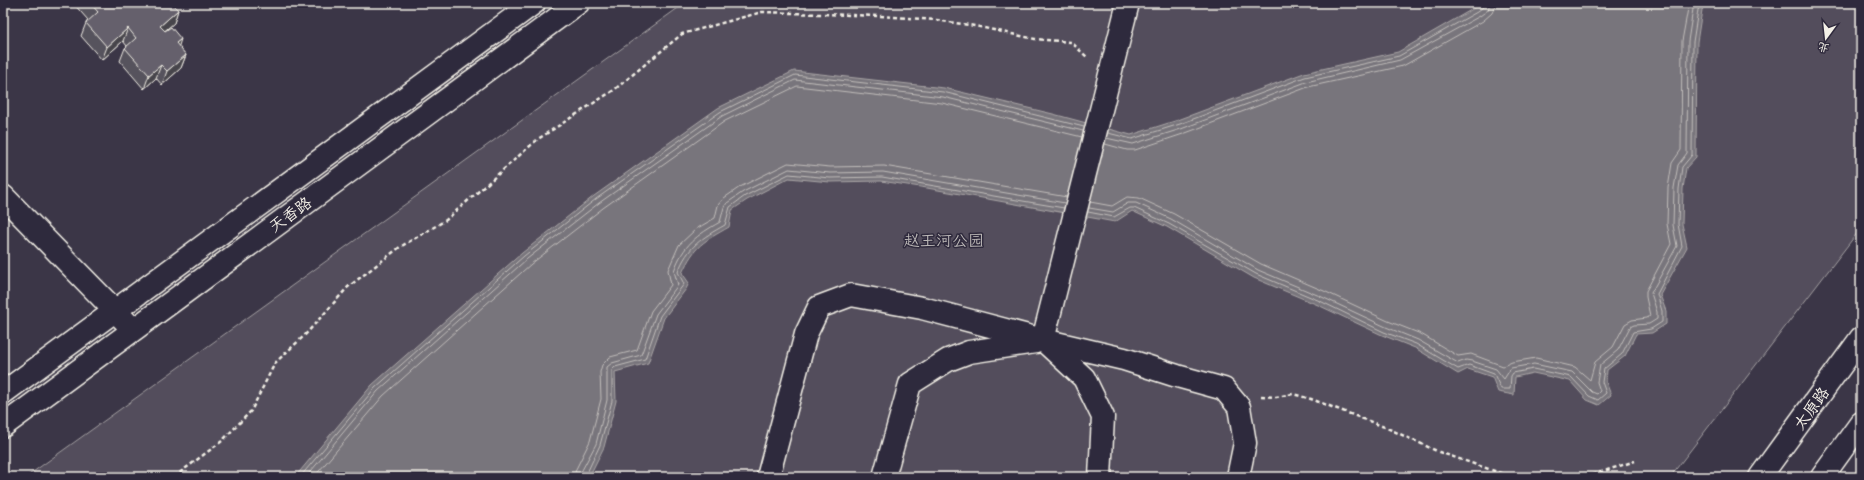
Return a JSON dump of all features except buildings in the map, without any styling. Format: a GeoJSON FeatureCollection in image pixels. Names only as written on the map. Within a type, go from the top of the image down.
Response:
{"type":"FeatureCollection","features":[{"type":"Feature","properties":{"kind":"main road","name":"天香路"},"geometry":{"type":"LineString","coordinates":[[3,393],[534,3]]}},
{"type":"Feature","properties":{"kind":"main road","name":"天香路"},"geometry":{"type":"LineString","coordinates":[[3,426],[578,3]]}},
{"type":"Feature","properties":{"kind":"main road"},"geometry":{"type":"LineString","coordinates":[[1043,340],[1108,77],[1128,3]]}},
{"type":"Feature","properties":{"kind":"main road"},"geometry":{"type":"LineString","coordinates":[[3,196],[134,330]]}},
{"type":"Feature","properties":{"kind":"main road"},"geometry":{"type":"LineString","coordinates":[[768,477],[806,334],[820,307],[851,295],[922,308],[1124,360],[1224,389],[1239,407],[1245,443],[1238,477]]}},
{"type":"Feature","properties":{"kind":"main road","name":"太原路"},"geometry":{"type":"LineString","coordinates":[[1760,477],[1861,338]]}},
{"type":"Feature","properties":{"kind":"main road"},"geometry":{"type":"LineString","coordinates":[[884,477],[910,384],[948,360],[969,352],[1043,340]]}},
{"type":"Feature","properties":{"kind":"main road"},"geometry":{"type":"LineString","coordinates":[[1043,340],[1084,378],[1103,417],[1100,477]]}},
{"type":"Feature","properties":{"kind":"main road"},"geometry":{"type":"LineString","coordinates":[[1822,477],[1861,423]]}},
{"type":"Feature","properties":{"kind":"path"},"geometry":{"type":"LineString","coordinates":[[174,477],[222,441],[251,411],[275,363],[306,335],[348,287],[400,247],[446,220],[538,139],[614,90],[682,34],[762,12],[879,16],[936,20],[975,26],[1035,39],[1071,42],[1108,77]]}},
{"type":"Feature","properties":{"kind":"path"},"geometry":{"type":"LineString","coordinates":[[1239,407],[1254,396],[1276,397],[1293,394],[1311,399],[1369,421],[1439,452],[1512,477]]}},
{"type":"Feature","properties":{"kind":"path"},"geometry":{"type":"LineString","coordinates":[[1586,477],[1635,461]]}},
{"type":"Feature","properties":{"kind":"green space","name":"赵王河公园"},"geometry":{"type":"Polygon","coordinates":[[[685,3],[1851,3],[1861,9],[1861,228],[1670,477],[26,477],[685,3]]]}},
{"type":"Feature","properties":{"kind":"water"},"geometry":{"type":"Polygon","coordinates":[[[1483,3],[1706,3],[1702,10],[1697,42],[1696,157],[1686,168],[1683,189],[1682,224],[1687,247],[1660,295],[1666,311],[1666,324],[1652,333],[1636,334],[1625,356],[1607,370],[1606,382],[1611,395],[1599,405],[1587,400],[1570,381],[1533,373],[1515,377],[1514,395],[1498,392],[1492,377],[1468,369],[1458,374],[1415,348],[1382,335],[1318,305],[1254,278],[1167,227],[1132,211],[1115,222],[881,181],[830,182],[789,178],[747,200],[732,210],[729,227],[706,241],[691,256],[682,273],[689,283],[664,318],[648,363],[615,372],[616,401],[604,447],[589,477],[295,477],[372,385],[522,253],[594,196],[718,108],[794,71],[944,88],[1053,114],[1131,135],[1178,120],[1304,73],[1398,52],[1483,3]]]}}]}
